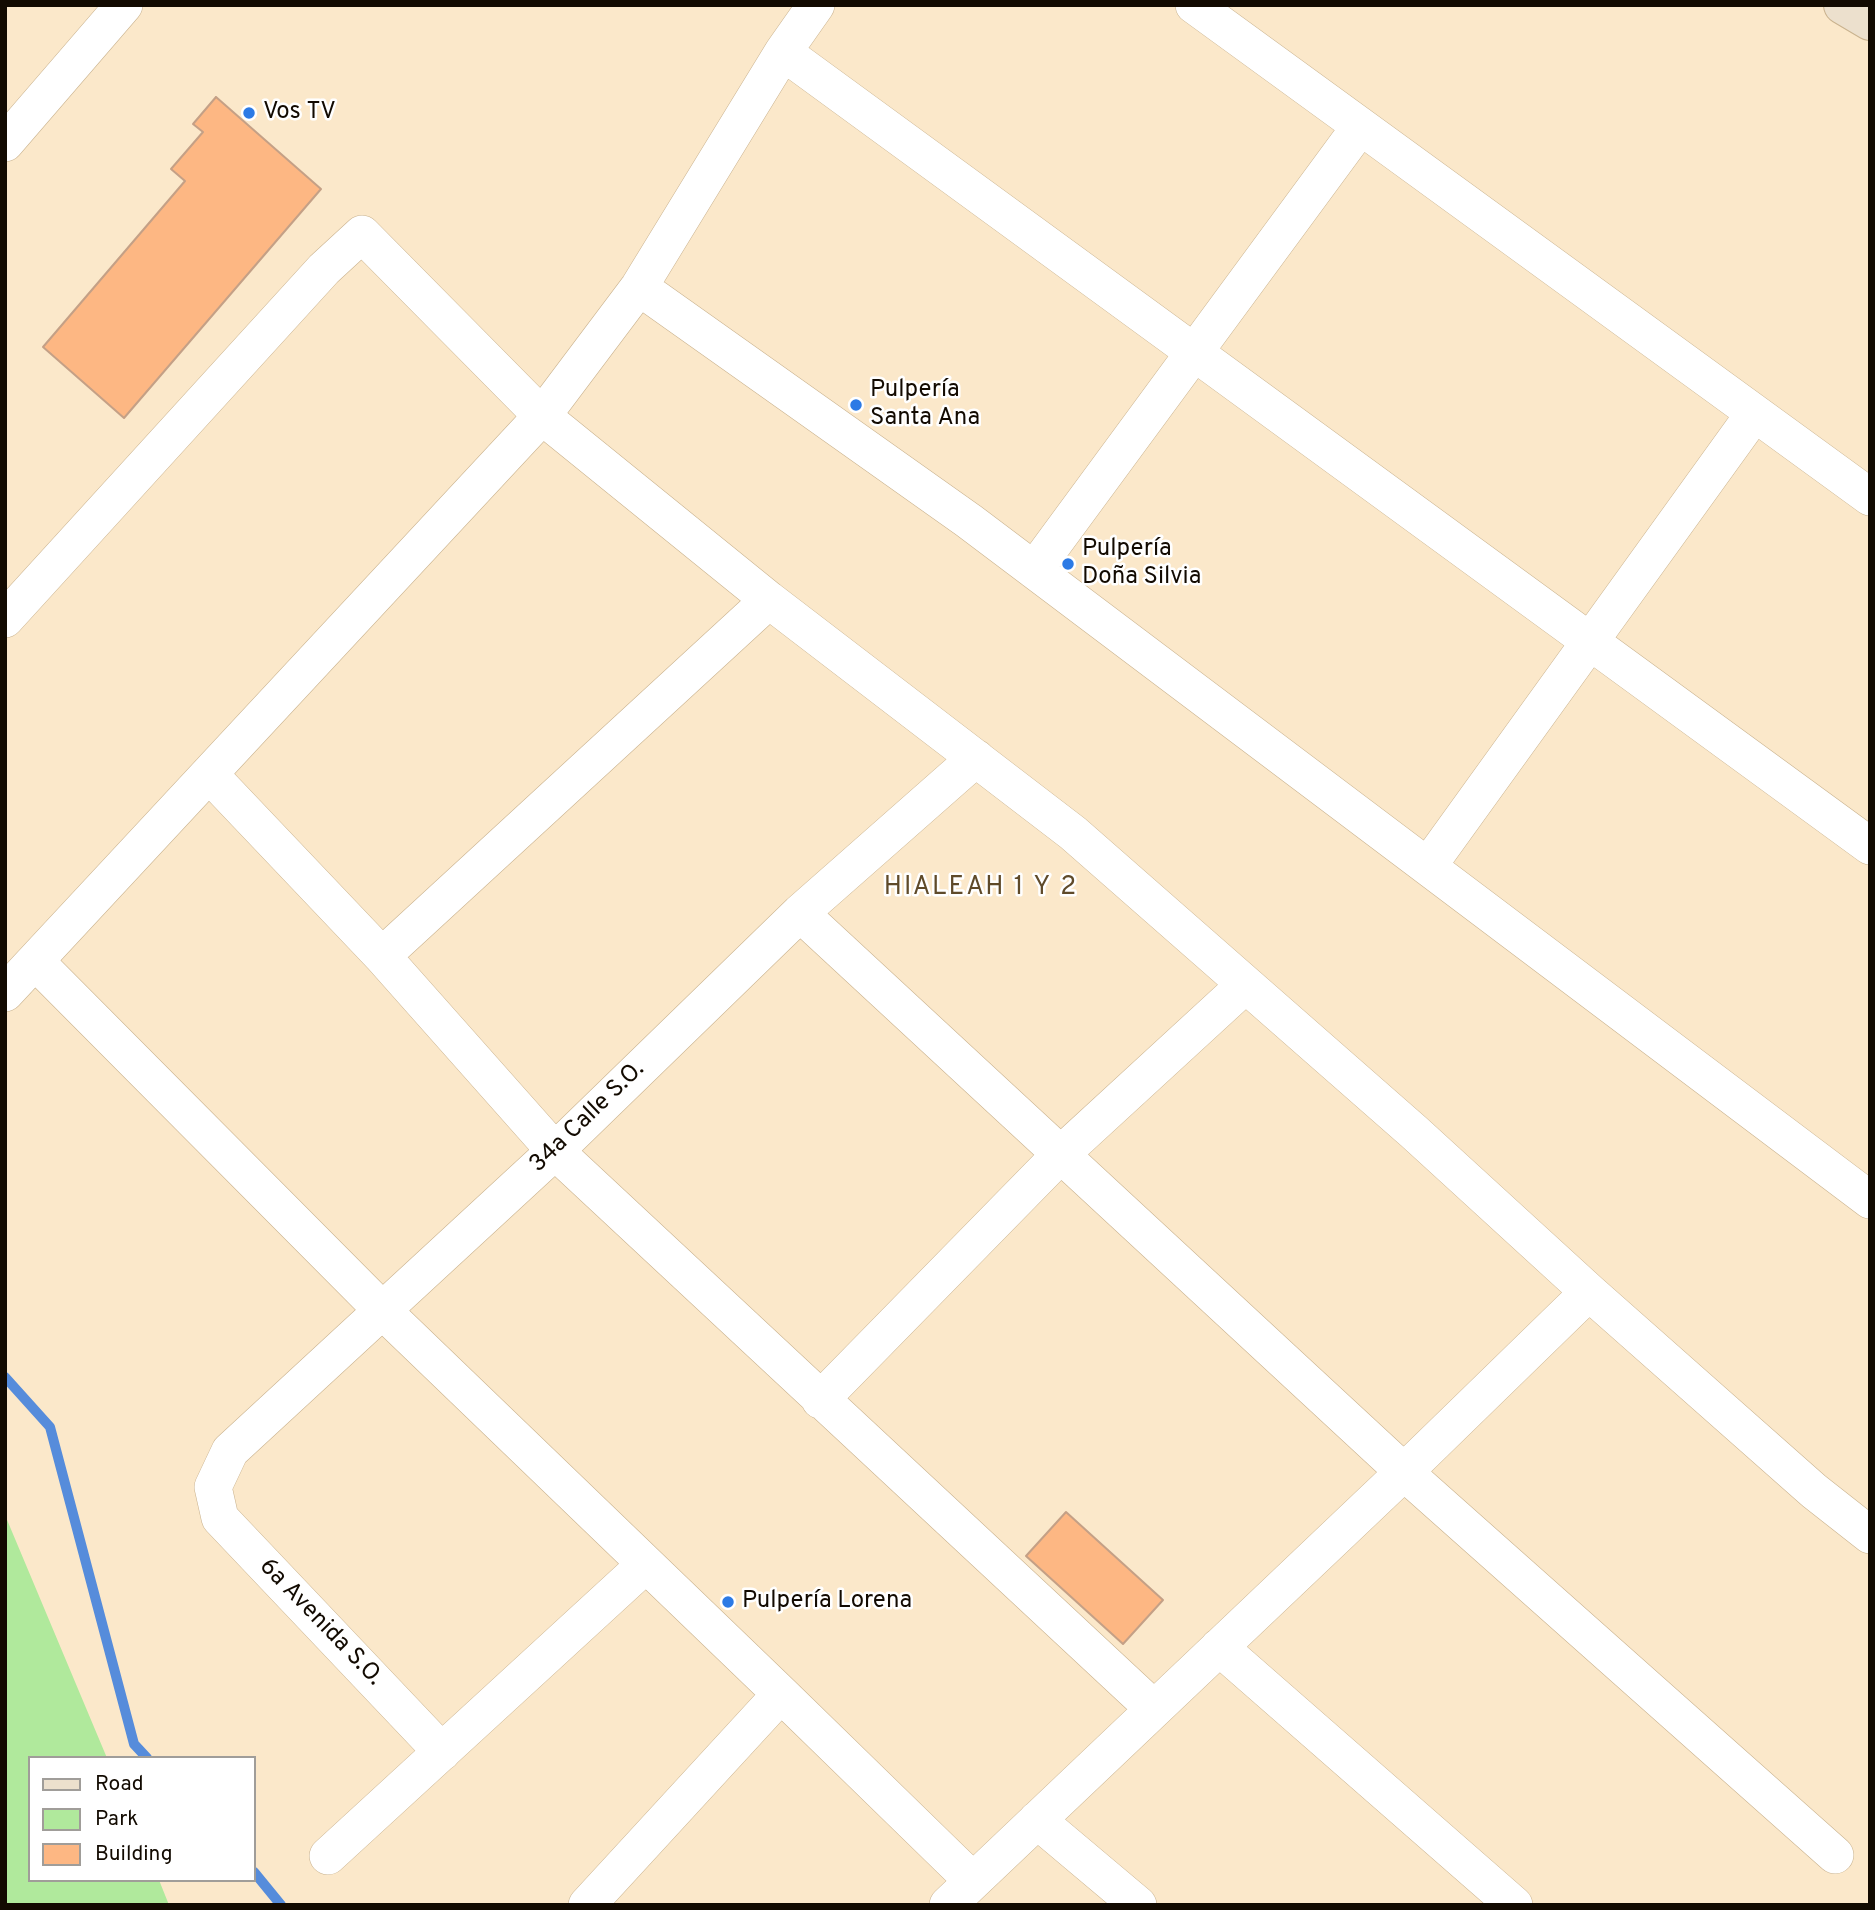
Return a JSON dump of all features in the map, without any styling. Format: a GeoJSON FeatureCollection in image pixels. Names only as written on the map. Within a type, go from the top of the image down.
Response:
{"type":"FeatureCollection","features":[{"type":"Feature","properties":{"kind":"street"},"geometry":{"type":"LineString","coordinates":[[5,143],[124,5]]}},
{"type":"Feature","properties":{"kind":"street"},"geometry":{"type":"LineString","coordinates":[[5,993],[542,416],[639,287],[783,52],[816,5]]}},
{"type":"Feature","properties":{"kind":"street"},"geometry":{"type":"LineString","coordinates":[[1194,5],[1870,497]]}},
{"type":"Feature","properties":{"kind":"street"},"geometry":{"type":"LineString","coordinates":[[1843,5],[1870,21]]}},
{"type":"Feature","properties":{"kind":"street"},"geometry":{"type":"LineString","coordinates":[[783,52],[1870,846]]}},
{"type":"Feature","properties":{"kind":"street"},"geometry":{"type":"LineString","coordinates":[[1034,570],[1360,127]]}},
{"type":"Feature","properties":{"kind":"street"},"geometry":{"type":"LineString","coordinates":[[5,619],[324,269],[362,234],[542,416],[769,600],[1073,833],[1414,1132],[1589,1292],[1814,1491],[1870,1535]]}},
{"type":"Feature","properties":{"kind":"street"},"geometry":{"type":"LineString","coordinates":[[639,287],[958,512],[1870,1200]]}},
{"type":"Feature","properties":{"kind":"street"},"geometry":{"type":"LineString","coordinates":[[1428,866],[1755,414]]}},
{"type":"Feature","properties":{"kind":"street"},"geometry":{"type":"LineString","coordinates":[[382,956],[769,600]]}},
{"type":"Feature","properties":{"kind":"street","name":"34a Calle S.O."},"geometry":{"type":"LineString","coordinates":[[213,1487],[230,1451],[555,1151],[800,914],[976,758]]}},
{"type":"Feature","properties":{"kind":"street"},"geometry":{"type":"LineString","coordinates":[[209,774],[382,956],[555,1151],[1154,1709]]}},
{"type":"Feature","properties":{"kind":"street"},"geometry":{"type":"LineString","coordinates":[[800,914],[1404,1472],[1835,1855]]}},
{"type":"Feature","properties":{"kind":"street"},"geometry":{"type":"LineString","coordinates":[[35,961],[382,1310],[645,1565],[782,1693],[961,1893],[1404,1472],[1589,1292]]}},
{"type":"Feature","properties":{"kind":"street"},"geometry":{"type":"LineString","coordinates":[[820,1400],[1062,1154],[1245,985]]}},
{"type":"Feature","properties":{"kind":"street","name":"6a Avenida S.O."},"geometry":{"type":"LineString","coordinates":[[213,1487],[219,1518],[442,1752]]}},
{"type":"Feature","properties":{"kind":"street"},"geometry":{"type":"LineString","coordinates":[[328,1856],[645,1565]]}},
{"type":"Feature","properties":{"kind":"street"},"geometry":{"type":"LineString","coordinates":[[1219,1647],[1514,1905]]}},
{"type":"Feature","properties":{"kind":"street"},"geometry":{"type":"LineString","coordinates":[[587,1905],[782,1693]]}},
{"type":"Feature","properties":{"kind":"street"},"geometry":{"type":"LineString","coordinates":[[1037,1820],[1138,1905]]}},
{"type":"Feature","properties":{"kind":"green space"},"geometry":{"type":"Polygon","coordinates":[[[5,1515],[106,1756],[28,1756],[28,1882],[160,1882],[169,1905],[5,1905],[5,1515]]]}},
{"type":"Feature","properties":{"kind":"building"},"geometry":{"type":"Polygon","coordinates":[[[216,97],[321,189],[124,418],[43,347],[185,181],[171,169],[203,132],[193,124],[216,97]]]}},
{"type":"Feature","properties":{"kind":"building"},"geometry":{"type":"Polygon","coordinates":[[[1066,1512],[1163,1600],[1123,1644],[1026,1556],[1066,1512]]]}},
{"type":"Feature","properties":{"kind":"waterway"},"geometry":{"type":"LineString","coordinates":[[5,1377],[50,1427],[134,1744],[145,1756]]}},
{"type":"Feature","properties":{"kind":"waterway"},"geometry":{"type":"LineString","coordinates":[[256,1874],[281,1905]]}},
{"type":"Feature","properties":{"kind":"place","name":"Vos TV"},"geometry":{"type":"Point","coordinates":[249,113]}},
{"type":"Feature","properties":{"kind":"place","name":"Pulpería Santa Ana"},"geometry":{"type":"Point","coordinates":[856,405]}},
{"type":"Feature","properties":{"kind":"place","name":"Pulpería Doña Silvia"},"geometry":{"type":"Point","coordinates":[1068,564]}},
{"type":"Feature","properties":{"kind":"place","name":"Pulpería Lorena"},"geometry":{"type":"Point","coordinates":[728,1602]}},
{"type":"Feature","properties":{"kind":"district","name":"HIALEAH 1 Y 2"},"geometry":{"type":"Point","coordinates":[981,889]}}]}
